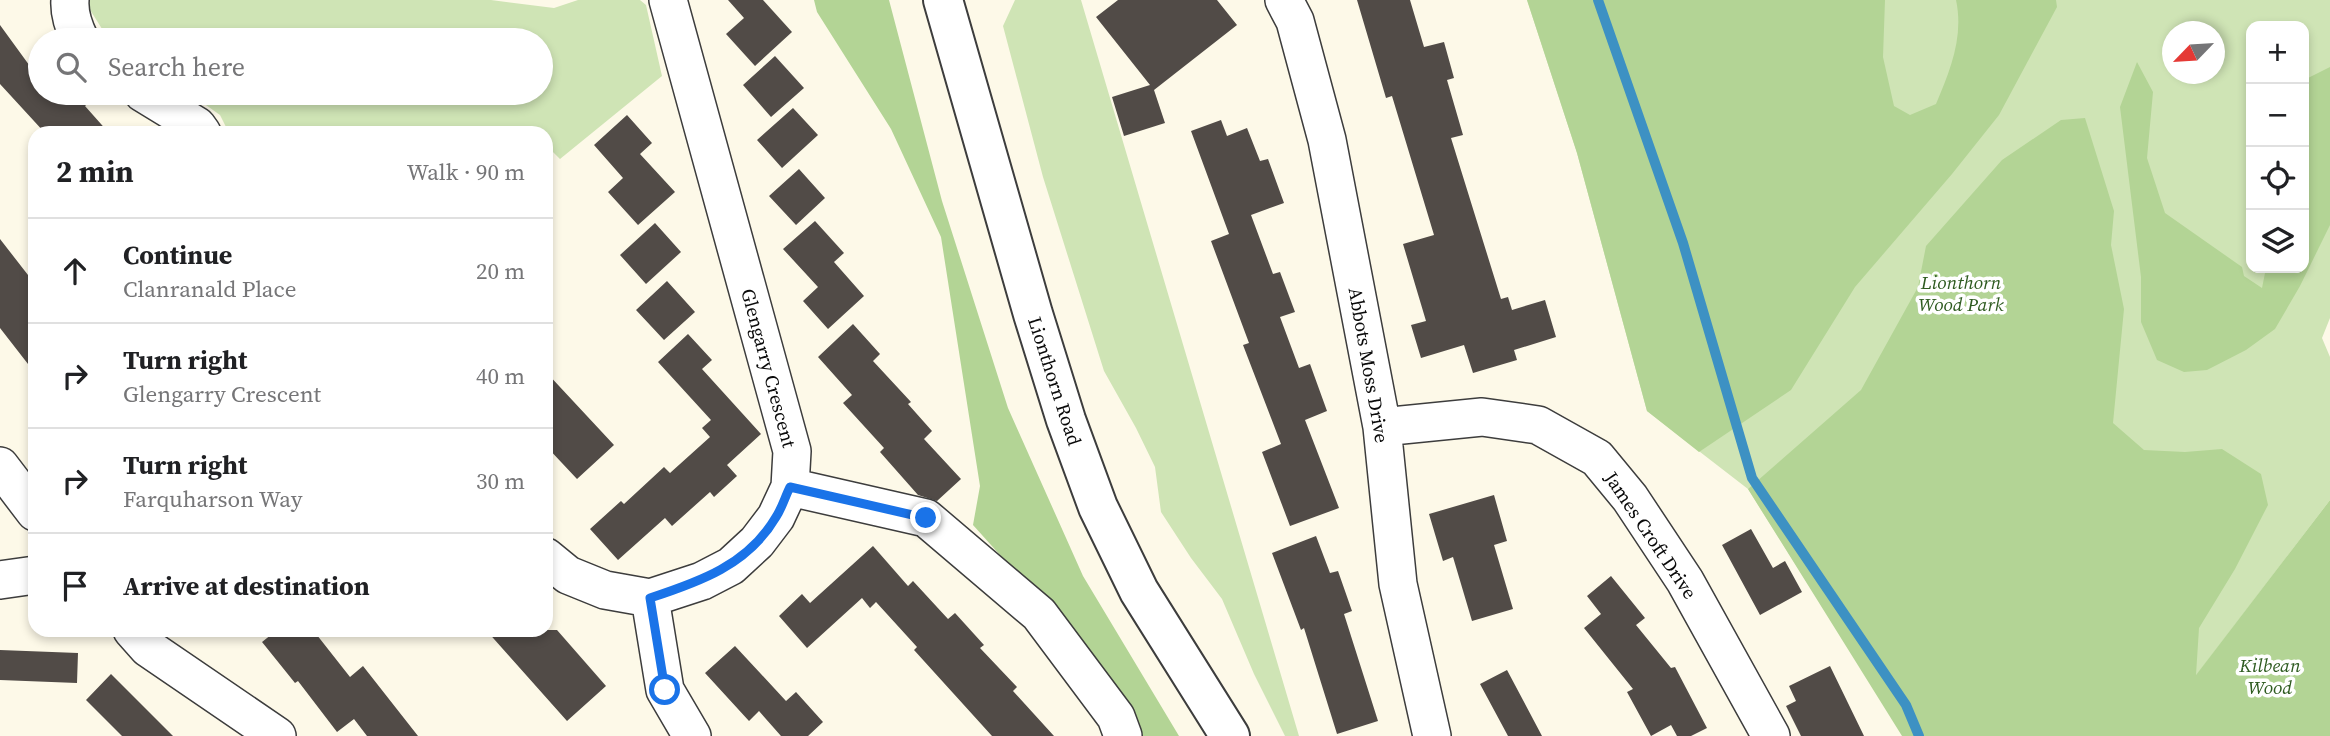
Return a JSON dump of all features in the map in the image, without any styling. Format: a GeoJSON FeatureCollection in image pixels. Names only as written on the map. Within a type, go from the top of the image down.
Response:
{"type":"FeatureCollection","features":[{"type":"Feature","properties":{"kind":"street"},"geometry":{"type":"LineString","coordinates":[[70,0],[75,28]]}},
{"type":"Feature","properties":{"kind":"street","name":"Glengarry Crescent"},"geometry":{"type":"LineString","coordinates":[[553,563],[568,575],[605,590],[650,598],[702,580],[731,566],[757,542],[776,517],[790,487],[792,451],[668,0]]}},
{"type":"Feature","properties":{"kind":"street","name":"Lionthorn Road"},"geometry":{"type":"LineString","coordinates":[[943,0],[1037,327],[1097,507],[1139,591],[1230,736]]}},
{"type":"Feature","properties":{"kind":"street","name":"Abbots Moss Drive"},"geometry":{"type":"LineString","coordinates":[[1284,0],[1295,21],[1327,139],[1382,428],[1398,584],[1432,736]]}},
{"type":"Feature","properties":{"kind":"street"},"geometry":{"type":"LineString","coordinates":[[163,105],[197,126]]}},
{"type":"Feature","properties":{"kind":"street","name":"James Croft Drive"},"geometry":{"type":"LineString","coordinates":[[1382,428],[1493,418],[1538,425],[1597,458],[1630,498],[1685,581],[1771,736]]}},
{"type":"Feature","properties":{"kind":"street"},"geometry":{"type":"LineString","coordinates":[[0,466],[28,503]]}},
{"type":"Feature","properties":{"kind":"street"},"geometry":{"type":"LineString","coordinates":[[790,487],[926,518],[1039,614],[1116,717],[1123,736]]}},
{"type":"Feature","properties":{"kind":"street"},"geometry":{"type":"LineString","coordinates":[[0,580],[28,576]]}},
{"type":"Feature","properties":{"kind":"street"},"geometry":{"type":"LineString","coordinates":[[650,598],[665,690],[692,736]]}},
{"type":"Feature","properties":{"kind":"street"},"geometry":{"type":"LineString","coordinates":[[138,637],[148,648],[277,736]]}},
{"type":"Feature","properties":{"kind":"green space"},"geometry":{"type":"Polygon","coordinates":[[[89,0],[491,0],[554,8],[578,0],[640,0],[646,5],[662,76],[560,159],[553,152],[553,126],[226,126],[220,115],[206,105],[553,105],[553,28],[101,28],[87,5],[89,0]]]}},
{"type":"Feature","properties":{"kind":"green space"},"geometry":{"type":"Polygon","coordinates":[[[814,0],[889,0],[942,201],[1008,408],[1083,576],[1179,736],[1136,736],[1061,623],[973,525],[980,486],[941,237],[891,129],[817,12],[814,0]]]}},
{"type":"Feature","properties":{"kind":"green space"},"geometry":{"type":"Polygon","coordinates":[[[1015,0],[1081,0],[1299,736],[1285,736],[1254,674],[1222,599],[1161,512],[1155,467],[1104,371],[1043,177],[1003,26],[1015,0]]]}},
{"type":"Feature","properties":{"kind":"green space","name":"Lionthorn Wood Park"},"geometry":{"type":"Polygon","coordinates":[[[1527,0],[2330,0],[2330,318],[2322,338],[2330,357],[2330,500],[2195,677],[1898,727],[1748,489],[1647,411],[1577,153],[1527,0]]]}},
{"type":"Feature","properties":{"kind":"green space"},"geometry":{"type":"Polygon","coordinates":[[[1527,0],[1885,0],[1883,57],[1894,106],[1910,115],[1936,104],[1941,92],[1957,40],[1956,0],[2056,0],[2057,7],[1999,115],[1855,287],[1791,390],[1699,452],[1647,411],[1577,153],[1527,0]]]}},
{"type":"Feature","properties":{"kind":"green space"},"geometry":{"type":"Polygon","coordinates":[[[2137,62],[2153,92],[2147,158],[2165,213],[2242,267],[2244,276],[2262,288],[2265,273],[2306,273],[2275,329],[2246,350],[2207,370],[2184,372],[2157,360],[2141,322],[2141,277],[2120,107],[2137,62]]]}},
{"type":"Feature","properties":{"kind":"green space"},"geometry":{"type":"Polygon","coordinates":[[[2330,67],[2330,225],[2309,268],[2309,78],[2330,67]]]}},
{"type":"Feature","properties":{"kind":"green space","name":"Kilbean Wood"},"geometry":{"type":"Polygon","coordinates":[[[2085,118],[2114,211],[2111,245],[2124,309],[2113,423],[2144,450],[2185,452],[2222,449],[2261,474],[2268,505],[2235,569],[2199,628],[2196,675],[2330,500],[2330,736],[1902,736],[1748,489],[1861,390],[1918,287],[1926,246],[2002,160],[2061,120],[2085,118]]]}},
{"type":"Feature","properties":{"kind":"building"},"geometry":{"type":"Polygon","coordinates":[[[728,0],[763,0],[792,32],[755,66],[726,34],[744,18],[728,0]]]}},
{"type":"Feature","properties":{"kind":"building"},"geometry":{"type":"Polygon","coordinates":[[[1118,0],[1217,0],[1237,25],[1154,90],[1165,123],[1124,136],[1112,97],[1150,85],[1096,17],[1118,0]]]}},
{"type":"Feature","properties":{"kind":"building"},"geometry":{"type":"Polygon","coordinates":[[[1357,0],[1410,0],[1424,47],[1444,42],[1454,78],[1447,80],[1463,135],[1451,138],[1501,299],[1508,297],[1512,310],[1545,300],[1556,337],[1514,350],[1517,360],[1473,373],[1464,345],[1421,358],[1411,325],[1426,321],[1403,244],[1434,235],[1392,96],[1386,98],[1357,0]]]}},
{"type":"Feature","properties":{"kind":"building"},"geometry":{"type":"Polygon","coordinates":[[[0,25],[28,64],[28,105],[86,105],[103,126],[39,126],[0,84],[0,25]]]}},
{"type":"Feature","properties":{"kind":"building"},"geometry":{"type":"Polygon","coordinates":[[[775,56],[804,88],[771,117],[743,85],[775,56]]]}},
{"type":"Feature","properties":{"kind":"building"},"geometry":{"type":"Polygon","coordinates":[[[793,108],[818,135],[782,168],[757,140],[793,108]]]}},
{"type":"Feature","properties":{"kind":"building"},"geometry":{"type":"Polygon","coordinates":[[[627,115],[652,143],[640,154],[675,192],[638,225],[608,192],[623,178],[594,145],[627,115]]]}},
{"type":"Feature","properties":{"kind":"building"},"geometry":{"type":"Polygon","coordinates":[[[1221,120],[1227,136],[1247,128],[1260,161],[1268,159],[1284,203],[1251,215],[1273,274],[1280,272],[1295,312],[1280,317],[1299,368],[1310,364],[1327,411],[1305,420],[1339,508],[1290,526],[1262,452],[1281,444],[1243,345],[1249,343],[1211,241],[1229,234],[1191,131],[1221,120]]]}},
{"type":"Feature","properties":{"kind":"building"},"geometry":{"type":"Polygon","coordinates":[[[799,169],[825,198],[796,225],[769,196],[799,169]]]}},
{"type":"Feature","properties":{"kind":"building"},"geometry":{"type":"Polygon","coordinates":[[[815,221],[844,253],[834,262],[864,296],[828,329],[803,301],[818,287],[783,249],[815,221]]]}},
{"type":"Feature","properties":{"kind":"building"},"geometry":{"type":"Polygon","coordinates":[[[655,223],[681,252],[646,284],[620,255],[655,223]]]}},
{"type":"Feature","properties":{"kind":"building"},"geometry":{"type":"Polygon","coordinates":[[[0,239],[28,275],[28,364],[0,328],[0,239]]]}},
{"type":"Feature","properties":{"kind":"building"},"geometry":{"type":"Polygon","coordinates":[[[667,281],[695,312],[664,340],[636,310],[667,281]]]}},
{"type":"Feature","properties":{"kind":"building"},"geometry":{"type":"Polygon","coordinates":[[[853,324],[880,354],[873,361],[911,402],[908,404],[932,431],[924,439],[961,479],[937,501],[918,495],[880,452],[884,448],[843,403],[852,395],[818,357],[853,324]]]}},
{"type":"Feature","properties":{"kind":"building"},"geometry":{"type":"Polygon","coordinates":[[[688,334],[712,360],[702,369],[761,434],[727,465],[737,476],[714,497],[710,492],[672,526],[665,518],[618,560],[590,529],[621,501],[624,504],[664,467],[670,473],[710,437],[702,428],[711,420],[658,362],[688,334]]]}},
{"type":"Feature","properties":{"kind":"building"},"geometry":{"type":"Polygon","coordinates":[[[553,380],[614,445],[577,479],[553,453],[553,380]]]}},
{"type":"Feature","properties":{"kind":"building"},"geometry":{"type":"Polygon","coordinates":[[[1494,495],[1507,541],[1494,545],[1513,609],[1472,621],[1453,557],[1443,561],[1429,514],[1494,495]]]}},
{"type":"Feature","properties":{"kind":"building"},"geometry":{"type":"Polygon","coordinates":[[[1751,529],[1773,568],[1785,561],[1802,592],[1760,615],[1722,545],[1751,529]]]}},
{"type":"Feature","properties":{"kind":"building"},"geometry":{"type":"Polygon","coordinates":[[[1316,536],[1330,573],[1338,571],[1352,611],[1344,614],[1378,721],[1337,734],[1304,628],[1301,630],[1272,553],[1316,536]]]}},
{"type":"Feature","properties":{"kind":"building"},"geometry":{"type":"Polygon","coordinates":[[[873,546],[908,586],[913,581],[948,619],[955,613],[984,645],[980,648],[1017,687],[1013,691],[1054,736],[992,736],[914,650],[917,647],[876,602],[870,608],[862,598],[807,648],[779,616],[802,594],[810,603],[873,546]]]}},
{"type":"Feature","properties":{"kind":"building"},"geometry":{"type":"Polygon","coordinates":[[[1611,576],[1645,618],[1636,625],[1671,668],[1675,667],[1707,728],[1691,736],[1677,736],[1671,725],[1651,736],[1627,692],[1633,689],[1584,628],[1601,614],[1587,596],[1611,576]]]}},
{"type":"Feature","properties":{"kind":"building"},"geometry":{"type":"Polygon","coordinates":[[[553,630],[557,630],[606,686],[567,721],[492,637],[553,637],[553,630]]]}},
{"type":"Feature","properties":{"kind":"building"},"geometry":{"type":"Polygon","coordinates":[[[268,637],[319,637],[350,677],[363,666],[418,736],[367,736],[354,719],[337,732],[298,681],[295,683],[262,642],[268,637]]]}},
{"type":"Feature","properties":{"kind":"building"},"geometry":{"type":"Polygon","coordinates":[[[735,646],[786,701],[796,692],[823,722],[808,736],[781,736],[759,711],[749,721],[705,673],[735,646]]]}},
{"type":"Feature","properties":{"kind":"building"},"geometry":{"type":"Polygon","coordinates":[[[0,650],[78,653],[77,683],[0,680],[0,650]]]}},
{"type":"Feature","properties":{"kind":"building"},"geometry":{"type":"Polygon","coordinates":[[[1830,666],[1864,736],[1801,736],[1786,706],[1796,701],[1789,686],[1830,666]]]}},
{"type":"Feature","properties":{"kind":"building"},"geometry":{"type":"Polygon","coordinates":[[[1507,670],[1542,736],[1508,736],[1480,684],[1507,670]]]}},
{"type":"Feature","properties":{"kind":"building"},"geometry":{"type":"Polygon","coordinates":[[[111,674],[173,736],[122,736],[86,700],[111,674]]]}},
{"type":"Feature","properties":{"kind":"waterway"},"geometry":{"type":"LineString","coordinates":[[1598,0],[1683,243],[1752,478],[1906,705],[1919,736]]}},
{"type":"Feature","properties":{"kind":"route"},"geometry":{"type":"LineString","coordinates":[[665,690],[650,598],[702,580],[731,566],[757,542],[776,517],[790,487],[926,518]]}}]}
